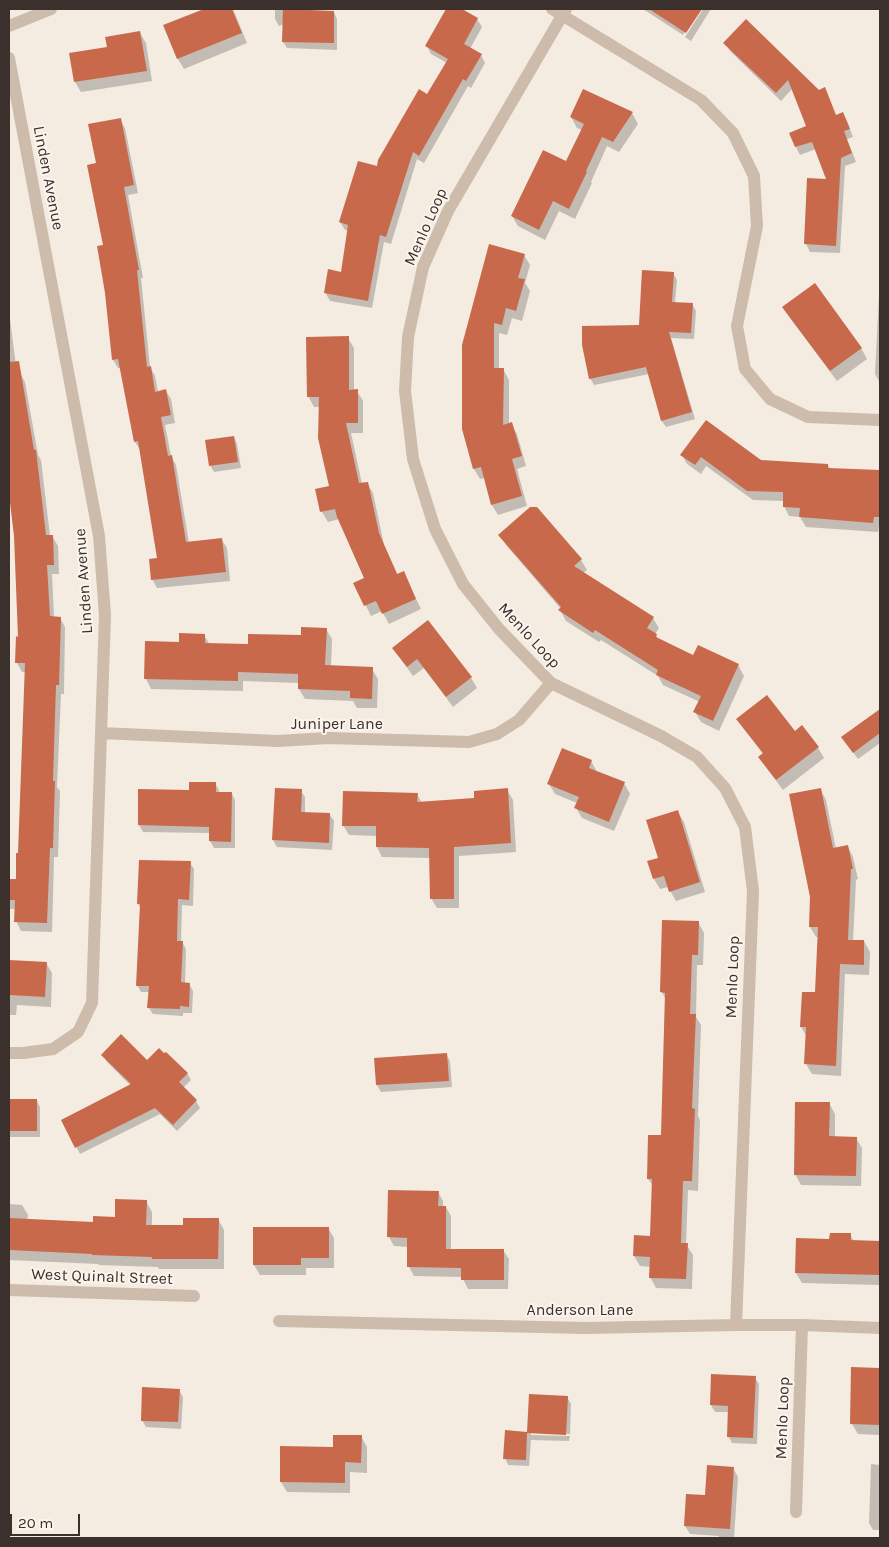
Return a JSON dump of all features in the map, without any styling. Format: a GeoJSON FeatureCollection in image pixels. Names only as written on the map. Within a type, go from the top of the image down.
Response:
{"type":"FeatureCollection","features":[{"type":"Feature","properties":{"kind":"street"},"geometry":{"type":"LineString","coordinates":[[9,26],[51,9]]}},
{"type":"Feature","properties":{"kind":"street"},"geometry":{"type":"LineString","coordinates":[[560,11],[701,100],[733,134],[754,176],[757,226],[737,326],[745,369],[770,399],[808,417],[880,420]]}},
{"type":"Feature","properties":{"kind":"street","name":"Menlo Loop"},"geometry":{"type":"LineString","coordinates":[[560,11],[448,211],[423,267],[408,338],[405,391],[413,459],[435,529],[463,584],[499,629],[551,683],[661,736],[697,757],[725,788],[745,827],[753,891],[736,1325]]}},
{"type":"Feature","properties":{"kind":"street","name":"Linden Avenue"},"geometry":{"type":"LineString","coordinates":[[9,58],[99,536],[105,615],[92,1003],[78,1032],[52,1049],[23,1054],[9,1053]]}},
{"type":"Feature","properties":{"kind":"street","name":"Juniper Lane"},"geometry":{"type":"LineString","coordinates":[[101,733],[278,741],[328,738],[469,742],[497,734],[519,720],[551,683]]}},
{"type":"Feature","properties":{"kind":"street","name":"West Quinalt Street"},"geometry":{"type":"LineString","coordinates":[[9,1290],[194,1296]]}},
{"type":"Feature","properties":{"kind":"street","name":"Anderson Lane"},"geometry":{"type":"LineString","coordinates":[[279,1321],[585,1328],[736,1325],[880,1328]]}},
{"type":"Feature","properties":{"kind":"street","name":"Menlo Loop"},"geometry":{"type":"LineString","coordinates":[[796,1512],[802,1325]]}},
{"type":"Feature","properties":{"kind":"building"},"geometry":{"type":"Polygon","coordinates":[[[204,9],[232,9],[242,33],[177,59],[163,25],[204,9]]]}},
{"type":"Feature","properties":{"kind":"building"},"geometry":{"type":"Polygon","coordinates":[[[283,9],[334,11],[334,43],[282,42],[283,9]]]}},
{"type":"Feature","properties":{"kind":"building"},"geometry":{"type":"Polygon","coordinates":[[[446,9],[462,9],[478,18],[464,44],[482,54],[466,81],[463,79],[419,156],[413,152],[386,237],[380,235],[368,301],[324,293],[328,269],[341,272],[348,225],[339,222],[358,161],[377,166],[378,160],[419,89],[427,94],[448,59],[425,46],[446,9]]]}},
{"type":"Feature","properties":{"kind":"building"},"geometry":{"type":"Polygon","coordinates":[[[649,9],[702,9],[686,33],[649,9]]]}},
{"type":"Feature","properties":{"kind":"building"},"geometry":{"type":"Polygon","coordinates":[[[746,19],[819,90],[825,87],[836,115],[843,112],[850,129],[844,131],[852,153],[841,158],[836,246],[804,244],[807,178],[826,179],[812,142],[795,147],[789,133],[806,126],[788,80],[776,93],[723,43],[746,19]]]}},
{"type":"Feature","properties":{"kind":"building"},"geometry":{"type":"Polygon","coordinates":[[[140,31],[147,71],[74,82],[69,53],[107,47],[105,37],[140,31]]]}},
{"type":"Feature","properties":{"kind":"building"},"geometry":{"type":"Polygon","coordinates":[[[583,89],[633,112],[613,142],[602,137],[569,209],[553,201],[539,230],[511,216],[543,150],[566,161],[584,124],[570,117],[583,89]]]}},
{"type":"Feature","properties":{"kind":"building"},"geometry":{"type":"Polygon","coordinates":[[[121,118],[134,185],[124,187],[139,270],[137,270],[147,367],[151,366],[155,392],[166,389],[171,415],[161,417],[168,456],[172,455],[186,542],[222,538],[226,572],[151,580],[149,559],[157,558],[138,441],[134,442],[118,359],[112,360],[105,293],[97,246],[103,245],[87,165],[96,163],[88,124],[121,118]]]}},
{"type":"Feature","properties":{"kind":"building"},"geometry":{"type":"Polygon","coordinates":[[[489,244],[525,254],[518,278],[525,279],[516,311],[506,308],[502,325],[494,323],[494,368],[504,368],[503,425],[512,422],[522,456],[512,459],[522,496],[491,505],[481,467],[473,469],[462,429],[462,345],[489,244]]]}},
{"type":"Feature","properties":{"kind":"building"},"geometry":{"type":"Polygon","coordinates":[[[642,270],[674,272],[672,302],[693,303],[691,333],[669,332],[692,412],[661,421],[646,367],[589,379],[582,345],[582,326],[639,325],[642,270]]]}},
{"type":"Feature","properties":{"kind":"building"},"geometry":{"type":"Polygon","coordinates":[[[815,283],[862,348],[830,371],[782,307],[815,283]]]}},
{"type":"Feature","properties":{"kind":"building"},"geometry":{"type":"Polygon","coordinates":[[[349,336],[349,390],[358,389],[358,423],[346,423],[359,483],[368,482],[379,533],[397,574],[404,571],[416,599],[382,614],[376,601],[364,606],[353,583],[364,578],[335,509],[320,512],[315,489],[329,486],[318,438],[319,397],[307,397],[306,337],[349,336]]]}},
{"type":"Feature","properties":{"kind":"building"},"geometry":{"type":"Polygon","coordinates":[[[19,361],[34,450],[36,450],[46,535],[53,535],[54,565],[47,565],[50,616],[61,617],[59,685],[56,685],[53,848],[50,848],[47,923],[14,922],[15,900],[9,900],[9,879],[16,879],[16,853],[18,853],[25,663],[15,663],[16,636],[18,637],[14,536],[9,494],[9,362],[19,361]]]}},
{"type":"Feature","properties":{"kind":"building"},"geometry":{"type":"Polygon","coordinates":[[[706,420],[761,460],[828,464],[828,468],[880,470],[880,517],[874,517],[873,523],[799,517],[800,508],[783,507],[783,492],[747,491],[701,457],[695,465],[680,455],[706,420]]]}},
{"type":"Feature","properties":{"kind":"building"},"geometry":{"type":"Polygon","coordinates":[[[234,436],[238,462],[209,466],[205,440],[234,436]]]}},
{"type":"Feature","properties":{"kind":"building"},"geometry":{"type":"Polygon","coordinates":[[[530,507],[537,507],[582,559],[574,566],[654,617],[647,628],[657,634],[656,637],[693,655],[698,645],[739,664],[713,721],[693,712],[701,696],[656,675],[658,670],[595,630],[593,633],[558,610],[561,607],[498,535],[530,507]]]}},
{"type":"Feature","properties":{"kind":"building"},"geometry":{"type":"Polygon","coordinates":[[[428,620],[472,677],[446,697],[417,659],[407,667],[392,648],[428,620]]]}},
{"type":"Feature","properties":{"kind":"building"},"geometry":{"type":"Polygon","coordinates":[[[301,627],[327,628],[325,665],[373,667],[372,699],[350,698],[350,691],[298,689],[298,674],[238,672],[238,681],[144,679],[145,641],[179,642],[179,633],[205,634],[205,643],[248,644],[248,634],[301,635],[301,627]]]}},
{"type":"Feature","properties":{"kind":"building"},"geometry":{"type":"Polygon","coordinates":[[[767,695],[795,731],[802,725],[819,747],[776,780],[758,757],[763,753],[736,719],[767,695]]]}},
{"type":"Feature","properties":{"kind":"building"},"geometry":{"type":"Polygon","coordinates":[[[880,709],[880,733],[853,753],[841,737],[880,709]]]}},
{"type":"Feature","properties":{"kind":"building"},"geometry":{"type":"Polygon","coordinates":[[[562,748],[592,760],[589,768],[625,782],[609,822],[574,808],[579,797],[547,784],[562,748]]]}},
{"type":"Feature","properties":{"kind":"building"},"geometry":{"type":"Polygon","coordinates":[[[189,782],[216,782],[216,792],[232,792],[231,842],[209,841],[209,827],[138,825],[138,789],[189,790],[189,782]]]}},
{"type":"Feature","properties":{"kind":"building"},"geometry":{"type":"Polygon","coordinates":[[[275,788],[302,789],[301,812],[330,813],[329,843],[272,840],[275,788]]]}},
{"type":"Feature","properties":{"kind":"building"},"geometry":{"type":"Polygon","coordinates":[[[508,788],[511,843],[454,847],[454,899],[430,899],[429,848],[376,847],[376,826],[342,826],[343,791],[418,793],[417,802],[474,798],[474,791],[508,788]]]}},
{"type":"Feature","properties":{"kind":"building"},"geometry":{"type":"Polygon","coordinates":[[[821,788],[833,848],[848,845],[853,869],[851,869],[848,940],[864,940],[864,965],[840,964],[836,1066],[804,1064],[806,1027],[800,1027],[802,992],[815,992],[818,927],[809,927],[810,897],[789,794],[821,788]]]}},
{"type":"Feature","properties":{"kind":"building"},"geometry":{"type":"Polygon","coordinates":[[[678,810],[700,882],[669,892],[664,876],[653,879],[647,861],[658,858],[646,820],[678,810]]]}},
{"type":"Feature","properties":{"kind":"building"},"geometry":{"type":"Polygon","coordinates":[[[139,860],[191,861],[189,900],[178,899],[177,941],[183,941],[181,982],[190,983],[189,1007],[180,1006],[180,1009],[147,1008],[149,986],[136,986],[140,904],[137,904],[139,860]]]}},
{"type":"Feature","properties":{"kind":"building"},"geometry":{"type":"Polygon","coordinates":[[[662,920],[699,921],[698,955],[692,955],[690,1014],[696,1014],[692,1108],[695,1109],[692,1181],[683,1181],[681,1243],[688,1243],[686,1279],[649,1278],[650,1257],[633,1256],[634,1235],[650,1236],[652,1179],[647,1179],[648,1135],[661,1135],[665,993],[660,992],[662,920]]]}},
{"type":"Feature","properties":{"kind":"building"},"geometry":{"type":"Polygon","coordinates":[[[9,960],[47,962],[45,997],[9,995],[9,960]]]}},
{"type":"Feature","properties":{"kind":"building"},"geometry":{"type":"Polygon","coordinates":[[[121,1034],[147,1060],[159,1048],[164,1053],[166,1052],[188,1073],[179,1082],[197,1100],[173,1125],[155,1108],[75,1148],[61,1120],[131,1084],[101,1055],[121,1034]]]}},
{"type":"Feature","properties":{"kind":"building"},"geometry":{"type":"Polygon","coordinates":[[[447,1053],[449,1081],[376,1085],[374,1058],[447,1053]]]}},
{"type":"Feature","properties":{"kind":"building"},"geometry":{"type":"Polygon","coordinates":[[[9,1099],[37,1099],[37,1131],[9,1131],[9,1099]]]}},
{"type":"Feature","properties":{"kind":"building"},"geometry":{"type":"Polygon","coordinates":[[[795,1102],[830,1102],[829,1136],[857,1137],[856,1176],[794,1175],[795,1102]]]}},
{"type":"Feature","properties":{"kind":"building"},"geometry":{"type":"Polygon","coordinates":[[[388,1190],[439,1191],[438,1206],[446,1206],[446,1249],[504,1249],[504,1280],[461,1280],[461,1268],[407,1267],[407,1238],[387,1237],[388,1190]]]}},
{"type":"Feature","properties":{"kind":"building"},"geometry":{"type":"Polygon","coordinates":[[[115,1199],[147,1200],[146,1225],[183,1225],[183,1218],[219,1218],[218,1259],[152,1259],[152,1257],[9,1250],[9,1218],[93,1222],[93,1216],[115,1217],[115,1199]]]}},
{"type":"Feature","properties":{"kind":"building"},"geometry":{"type":"Polygon","coordinates":[[[253,1227],[329,1227],[329,1258],[301,1258],[301,1265],[253,1265],[253,1227]]]}},
{"type":"Feature","properties":{"kind":"building"},"geometry":{"type":"Polygon","coordinates":[[[830,1233],[851,1233],[851,1240],[880,1241],[880,1275],[795,1273],[796,1238],[829,1239],[830,1233]]]}},
{"type":"Feature","properties":{"kind":"building"},"geometry":{"type":"Polygon","coordinates":[[[851,1367],[880,1368],[880,1425],[850,1424],[851,1367]]]}},
{"type":"Feature","properties":{"kind":"building"},"geometry":{"type":"Polygon","coordinates":[[[711,1374],[756,1376],[753,1438],[727,1437],[728,1406],[710,1405],[711,1374]]]}},
{"type":"Feature","properties":{"kind":"building"},"geometry":{"type":"Polygon","coordinates":[[[142,1387],[180,1389],[178,1422],[141,1421],[142,1387]]]}},
{"type":"Feature","properties":{"kind":"building"},"geometry":{"type":"Polygon","coordinates":[[[529,1394],[568,1396],[566,1435],[527,1433],[526,1460],[503,1459],[505,1430],[527,1432],[529,1394]]]}},
{"type":"Feature","properties":{"kind":"building"},"geometry":{"type":"Polygon","coordinates":[[[333,1435],[362,1435],[361,1463],[345,1462],[345,1483],[280,1482],[280,1446],[333,1447],[333,1435]]]}},
{"type":"Feature","properties":{"kind":"building"},"geometry":{"type":"Polygon","coordinates":[[[707,1465],[734,1467],[730,1529],[684,1526],[686,1494],[705,1495],[707,1465]]]}}]}
